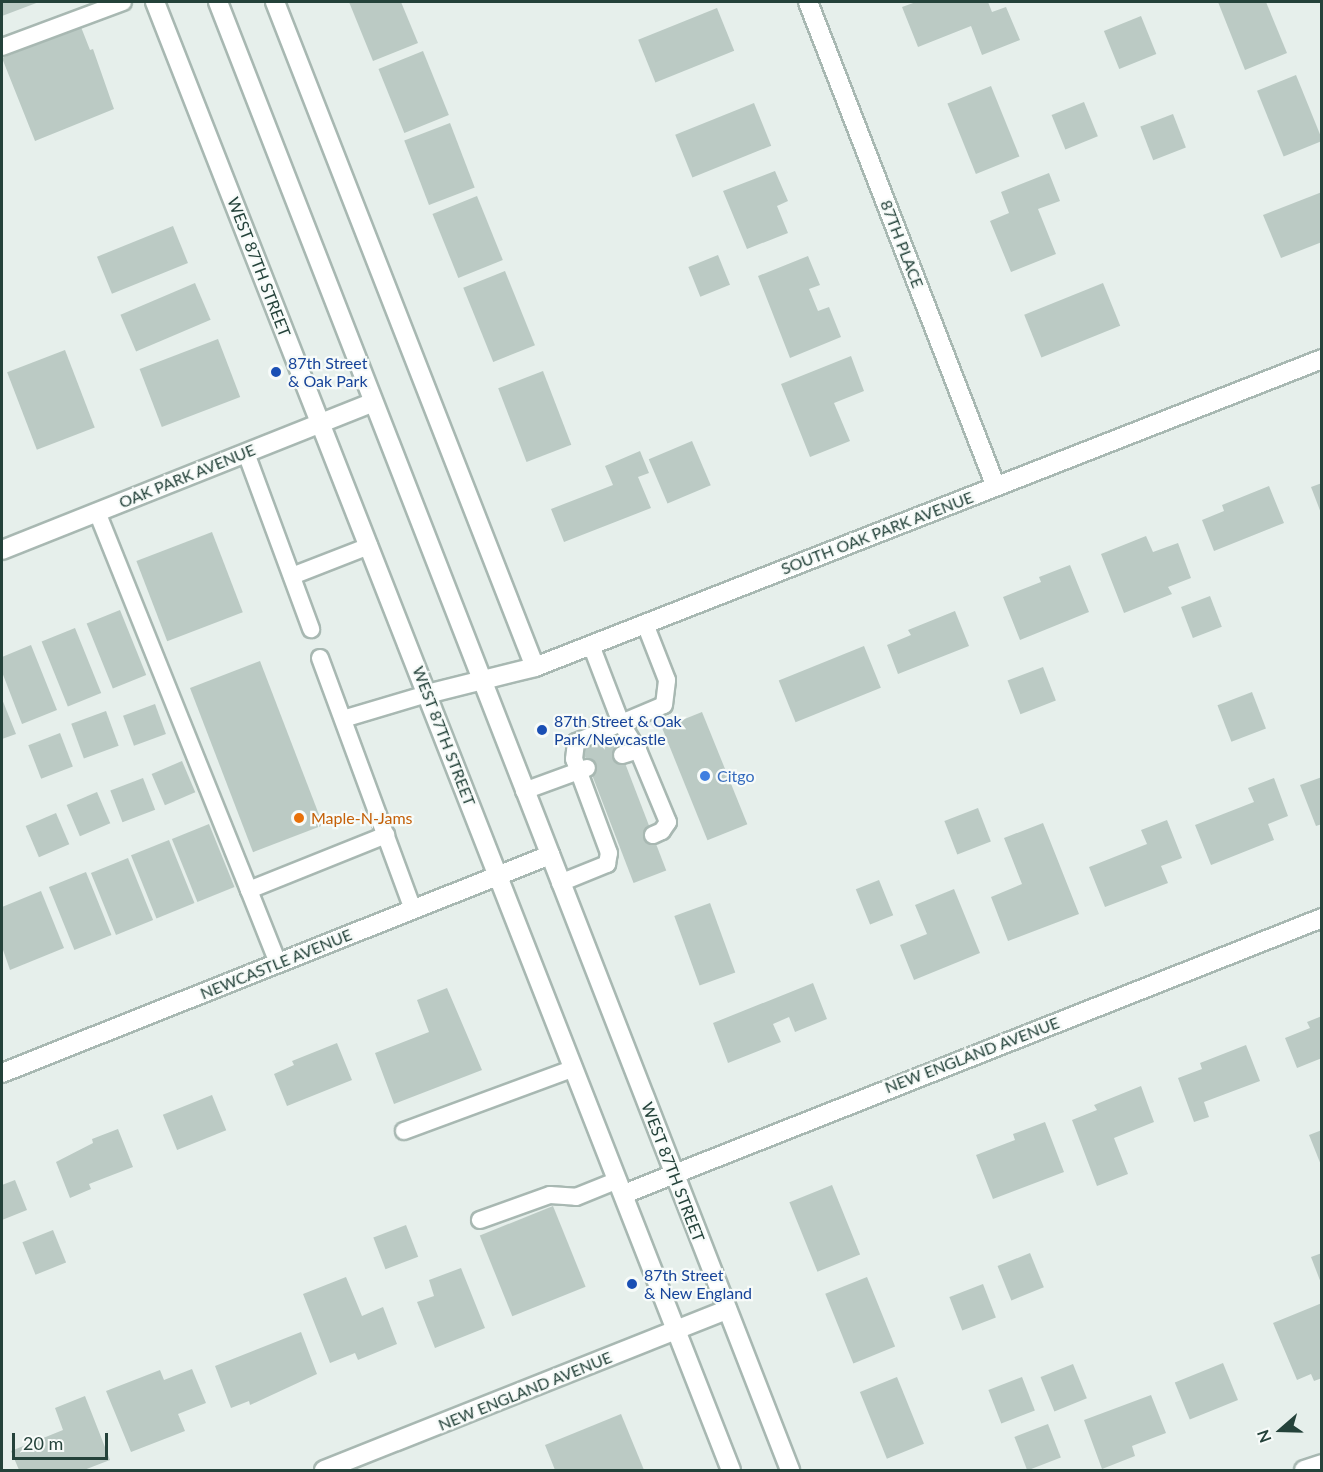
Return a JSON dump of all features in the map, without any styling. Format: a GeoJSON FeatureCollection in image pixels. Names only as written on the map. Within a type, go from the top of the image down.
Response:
{"type":"FeatureCollection","features":[{"type":"Feature","properties":{"kind":"street","name":"WEST 87TH STREET"},"geometry":{"type":"LineString","coordinates":[[155,2],[731,1470]]}},
{"type":"Feature","properties":{"kind":"street","name":"WEST 87TH STREET"},"geometry":{"type":"LineString","coordinates":[[218,2],[790,1470]]}},
{"type":"Feature","properties":{"kind":"street"},"geometry":{"type":"LineString","coordinates":[[275,2],[535,667]]}},
{"type":"Feature","properties":{"kind":"street","name":"87TH PLACE"},"geometry":{"type":"LineString","coordinates":[[808,2],[996,487]]}},
{"type":"Feature","properties":{"kind":"street","name":"SOUTH OAK PARK AVENUE"},"geometry":{"type":"LineString","coordinates":[[427,694],[535,667],[1322,359]]}},
{"type":"Feature","properties":{"kind":"street","name":"OAK PARK AVENUE"},"geometry":{"type":"LineString","coordinates":[[2,550],[373,402]]}},
{"type":"Feature","properties":{"kind":"street","name":"NEWCASTLE AVENUE"},"geometry":{"type":"LineString","coordinates":[[2,1073],[550,855]]}},
{"type":"Feature","properties":{"kind":"street","name":"NEW ENGLAND AVENUE"},"geometry":{"type":"LineString","coordinates":[[621,1187],[674,1174],[1322,918]]}},
{"type":"Feature","properties":{"kind":"street","name":"NEW ENGLAND AVENUE"},"geometry":{"type":"LineString","coordinates":[[324,1470],[727,1310]]}},
{"type":"Feature","properties":{"kind":"street"},"geometry":{"type":"LineString","coordinates":[[1304,1470],[1322,1464]]}},
{"type":"Feature","properties":{"kind":"lane"},"geometry":{"type":"LineString","coordinates":[[2,47],[123,2]]}},
{"type":"Feature","properties":{"kind":"lane"},"geometry":{"type":"LineString","coordinates":[[246,453],[311,629]]}},
{"type":"Feature","properties":{"kind":"lane"},"geometry":{"type":"LineString","coordinates":[[97,512],[278,963]]}},
{"type":"Feature","properties":{"kind":"lane"},"geometry":{"type":"LineString","coordinates":[[292,576],[369,546]]}},
{"type":"Feature","properties":{"kind":"lane"},"geometry":{"type":"LineString","coordinates":[[560,883],[607,864],[615,851],[584,770],[574,759],[576,742],[664,705],[667,680],[645,624]]}},
{"type":"Feature","properties":{"kind":"lane"},"geometry":{"type":"LineString","coordinates":[[591,645],[630,753],[668,822],[662,831],[653,835]]}},
{"type":"Feature","properties":{"kind":"lane"},"geometry":{"type":"LineString","coordinates":[[320,658],[413,909]]}},
{"type":"Feature","properties":{"kind":"lane"},"geometry":{"type":"LineString","coordinates":[[343,719],[427,694]]}},
{"type":"Feature","properties":{"kind":"lane"},"geometry":{"type":"LineString","coordinates":[[524,791],[584,770]]}},
{"type":"Feature","properties":{"kind":"lane"},"geometry":{"type":"LineString","coordinates":[[249,890],[386,835]]}},
{"type":"Feature","properties":{"kind":"lane"},"geometry":{"type":"LineString","coordinates":[[404,1131],[574,1068]]}},
{"type":"Feature","properties":{"kind":"lane"},"geometry":{"type":"LineString","coordinates":[[480,1220],[550,1195],[576,1197],[621,1187]]}},
{"type":"Feature","properties":{"kind":"building"},"geometry":{"type":"Polygon","coordinates":[[[2,2],[39,2],[2,16],[2,2]]]}},
{"type":"Feature","properties":{"kind":"building"},"geometry":{"type":"Polygon","coordinates":[[[349,2],[401,2],[418,43],[373,61],[349,2]]]}},
{"type":"Feature","properties":{"kind":"building"},"geometry":{"type":"Polygon","coordinates":[[[916,2],[988,2],[992,12],[1006,7],[1020,40],[982,55],[971,26],[918,47],[902,7],[916,2]]]}},
{"type":"Feature","properties":{"kind":"building"},"geometry":{"type":"Polygon","coordinates":[[[1218,2],[1266,2],[1287,53],[1245,70],[1218,2]]]}},
{"type":"Feature","properties":{"kind":"building"},"geometry":{"type":"Polygon","coordinates":[[[717,8],[734,51],[655,82],[638,40],[717,8]]]}},
{"type":"Feature","properties":{"kind":"building"},"geometry":{"type":"Polygon","coordinates":[[[1141,16],[1156,54],[1119,69],[1104,31],[1141,16]]]}},
{"type":"Feature","properties":{"kind":"building"},"geometry":{"type":"Polygon","coordinates":[[[81,27],[90,50],[93,49],[114,109],[35,141],[2,58],[81,27]]]}},
{"type":"Feature","properties":{"kind":"building"},"geometry":{"type":"Polygon","coordinates":[[[423,51],[449,115],[404,133],[378,69],[423,51]]]}},
{"type":"Feature","properties":{"kind":"building"},"geometry":{"type":"Polygon","coordinates":[[[1296,75],[1322,141],[1284,157],[1257,91],[1296,75]]]}},
{"type":"Feature","properties":{"kind":"building"},"geometry":{"type":"Polygon","coordinates":[[[991,86],[1019,156],[976,174],[947,104],[991,86]]]}},
{"type":"Feature","properties":{"kind":"building"},"geometry":{"type":"Polygon","coordinates":[[[1084,102],[1098,136],[1065,149],[1052,115],[1084,102]]]}},
{"type":"Feature","properties":{"kind":"building"},"geometry":{"type":"Polygon","coordinates":[[[754,103],[771,146],[692,177],[675,135],[754,103]]]}},
{"type":"Feature","properties":{"kind":"building"},"geometry":{"type":"Polygon","coordinates":[[[1173,114],[1186,148],[1153,160],[1140,127],[1173,114]]]}},
{"type":"Feature","properties":{"kind":"building"},"geometry":{"type":"Polygon","coordinates":[[[450,123],[475,187],[429,205],[404,141],[450,123]]]}},
{"type":"Feature","properties":{"kind":"building"},"geometry":{"type":"Polygon","coordinates":[[[775,171],[788,201],[777,206],[788,233],[747,249],[723,191],[775,171]]]}},
{"type":"Feature","properties":{"kind":"building"},"geometry":{"type":"Polygon","coordinates":[[[1049,173],[1060,201],[1038,209],[1056,254],[1011,272],[990,221],[1009,213],[1001,192],[1049,173]]]}},
{"type":"Feature","properties":{"kind":"building"},"geometry":{"type":"Polygon","coordinates":[[[1322,192],[1322,242],[1281,258],[1263,215],[1322,192]]]}},
{"type":"Feature","properties":{"kind":"building"},"geometry":{"type":"Polygon","coordinates":[[[477,196],[503,260],[458,278],[432,214],[477,196]]]}},
{"type":"Feature","properties":{"kind":"building"},"geometry":{"type":"Polygon","coordinates":[[[173,226],[188,263],[112,294],[97,257],[173,226]]]}},
{"type":"Feature","properties":{"kind":"building"},"geometry":{"type":"Polygon","coordinates":[[[718,255],[730,285],[700,297],[688,267],[718,255]]]}},
{"type":"Feature","properties":{"kind":"building"},"geometry":{"type":"Polygon","coordinates":[[[808,256],[820,285],[809,289],[818,311],[829,307],[841,337],[790,358],[758,276],[808,256]]]}},
{"type":"Feature","properties":{"kind":"building"},"geometry":{"type":"Polygon","coordinates":[[[505,271],[535,345],[493,362],[463,288],[505,271]]]}},
{"type":"Feature","properties":{"kind":"building"},"geometry":{"type":"Polygon","coordinates":[[[195,283],[211,320],[136,351],[120,315],[195,283]]]}},
{"type":"Feature","properties":{"kind":"building"},"geometry":{"type":"Polygon","coordinates":[[[1103,283],[1120,326],[1041,357],[1024,315],[1103,283]]]}},
{"type":"Feature","properties":{"kind":"building"},"geometry":{"type":"Polygon","coordinates":[[[218,339],[240,397],[162,427],[140,369],[218,339]]]}},
{"type":"Feature","properties":{"kind":"building"},"geometry":{"type":"Polygon","coordinates":[[[65,350],[95,427],[37,450],[7,372],[65,350]]]}},
{"type":"Feature","properties":{"kind":"building"},"geometry":{"type":"Polygon","coordinates":[[[851,356],[864,391],[834,403],[850,441],[810,457],[781,384],[851,356]]]}},
{"type":"Feature","properties":{"kind":"building"},"geometry":{"type":"Polygon","coordinates":[[[543,371],[571,445],[526,462],[498,388],[543,371]]]}},
{"type":"Feature","properties":{"kind":"building"},"geometry":{"type":"Polygon","coordinates":[[[692,441],[711,485],[667,504],[649,459],[692,441]]]}},
{"type":"Feature","properties":{"kind":"building"},"geometry":{"type":"Polygon","coordinates":[[[640,451],[649,473],[638,477],[651,508],[564,542],[551,509],[613,485],[605,466],[640,451]]]}},
{"type":"Feature","properties":{"kind":"building"},"geometry":{"type":"Polygon","coordinates":[[[1322,483],[1322,513],[1321,513],[1311,487],[1322,483]]]}},
{"type":"Feature","properties":{"kind":"building"},"geometry":{"type":"Polygon","coordinates":[[[1269,486],[1284,523],[1214,551],[1202,520],[1224,511],[1222,505],[1269,486]]]}},
{"type":"Feature","properties":{"kind":"building"},"geometry":{"type":"Polygon","coordinates":[[[212,532],[243,612],[167,641],[136,561],[212,532]]]}},
{"type":"Feature","properties":{"kind":"building"},"geometry":{"type":"Polygon","coordinates":[[[1146,536],[1153,552],[1178,543],[1191,578],[1168,587],[1172,594],[1124,613],[1101,554],[1146,536]]]}},
{"type":"Feature","properties":{"kind":"building"},"geometry":{"type":"Polygon","coordinates":[[[1070,565],[1089,612],[1020,640],[1003,597],[1041,582],[1039,577],[1070,565]]]}},
{"type":"Feature","properties":{"kind":"building"},"geometry":{"type":"Polygon","coordinates":[[[1210,596],[1222,627],[1193,638],[1181,607],[1210,596]]]}},
{"type":"Feature","properties":{"kind":"building"},"geometry":{"type":"Polygon","coordinates":[[[120,610],[146,675],[113,688],[87,623],[120,610]]]}},
{"type":"Feature","properties":{"kind":"building"},"geometry":{"type":"Polygon","coordinates":[[[955,611],[969,646],[898,674],[887,645],[911,635],[908,630],[955,611]]]}},
{"type":"Feature","properties":{"kind":"building"},"geometry":{"type":"Polygon","coordinates":[[[75,628],[101,693],[68,706],[42,641],[75,628]]]}},
{"type":"Feature","properties":{"kind":"building"},"geometry":{"type":"Polygon","coordinates":[[[31,645],[57,710],[22,724],[2,672],[2,657],[31,645]]]}},
{"type":"Feature","properties":{"kind":"building"},"geometry":{"type":"Polygon","coordinates":[[[864,646],[881,688],[796,722],[779,680],[864,646]]]}},
{"type":"Feature","properties":{"kind":"building"},"geometry":{"type":"Polygon","coordinates":[[[260,661],[323,825],[253,852],[190,688],[260,661]]]}},
{"type":"Feature","properties":{"kind":"building"},"geometry":{"type":"Polygon","coordinates":[[[1043,667],[1056,701],[1020,714],[1008,681],[1043,667]]]}},
{"type":"Feature","properties":{"kind":"building"},"geometry":{"type":"Polygon","coordinates":[[[1252,692],[1266,728],[1231,742],[1217,705],[1252,692]]]}},
{"type":"Feature","properties":{"kind":"building"},"geometry":{"type":"Polygon","coordinates":[[[2,699],[16,734],[2,739],[2,699]]]}},
{"type":"Feature","properties":{"kind":"building"},"geometry":{"type":"Polygon","coordinates":[[[155,704],[166,734],[134,746],[123,716],[155,704]]]}},
{"type":"Feature","properties":{"kind":"building"},"geometry":{"type":"Polygon","coordinates":[[[106,711],[119,746],[84,758],[71,724],[106,711]]]}},
{"type":"Feature","properties":{"kind":"building","name":"Citgo"},"geometry":{"type":"Polygon","coordinates":[[[702,712],[747,824],[707,840],[662,728],[702,712]]]}},
{"type":"Feature","properties":{"kind":"building"},"geometry":{"type":"Polygon","coordinates":[[[60,733],[73,767],[41,779],[28,745],[60,733]]]}},
{"type":"Feature","properties":{"kind":"building"},"geometry":{"type":"Polygon","coordinates":[[[615,737],[666,871],[634,883],[582,750],[615,737]]]}},
{"type":"Feature","properties":{"kind":"building"},"geometry":{"type":"Polygon","coordinates":[[[182,761],[195,792],[165,805],[152,774],[182,761]]]}},
{"type":"Feature","properties":{"kind":"building"},"geometry":{"type":"Polygon","coordinates":[[[1322,777],[1322,824],[1316,826],[1300,785],[1322,777]]]}},
{"type":"Feature","properties":{"kind":"building"},"geometry":{"type":"Polygon","coordinates":[[[143,778],[155,810],[123,822],[110,791],[143,778]]]}},
{"type":"Feature","properties":{"kind":"building"},"geometry":{"type":"Polygon","coordinates":[[[1274,778],[1288,816],[1268,824],[1274,840],[1211,865],[1195,825],[1254,802],[1248,788],[1274,778]]]}},
{"type":"Feature","properties":{"kind":"building"},"geometry":{"type":"Polygon","coordinates":[[[97,792],[110,823],[80,836],[67,805],[97,792]]]}},
{"type":"Feature","properties":{"kind":"building"},"geometry":{"type":"Polygon","coordinates":[[[978,808],[991,842],[957,855],[944,821],[978,808]]]}},
{"type":"Feature","properties":{"kind":"building"},"geometry":{"type":"Polygon","coordinates":[[[56,813],[69,844],[39,857],[26,826],[56,813]]]}},
{"type":"Feature","properties":{"kind":"building"},"geometry":{"type":"Polygon","coordinates":[[[1167,820],[1182,858],[1161,866],[1168,883],[1105,907],[1089,867],[1147,844],[1141,830],[1167,820]]]}},
{"type":"Feature","properties":{"kind":"building"},"geometry":{"type":"Polygon","coordinates":[[[1043,823],[1079,914],[1008,941],[991,897],[1022,884],[1004,838],[1043,823]]]}},
{"type":"Feature","properties":{"kind":"building"},"geometry":{"type":"Polygon","coordinates":[[[209,824],[234,887],[197,902],[172,839],[209,824]]]}},
{"type":"Feature","properties":{"kind":"building"},"geometry":{"type":"Polygon","coordinates":[[[169,840],[194,903],[156,918],[131,855],[169,840]]]}},
{"type":"Feature","properties":{"kind":"building"},"geometry":{"type":"Polygon","coordinates":[[[128,858],[153,920],[116,935],[91,873],[128,858]]]}},
{"type":"Feature","properties":{"kind":"building"},"geometry":{"type":"Polygon","coordinates":[[[86,872],[111,935],[74,950],[49,887],[86,872]]]}},
{"type":"Feature","properties":{"kind":"building"},"geometry":{"type":"Polygon","coordinates":[[[879,880],[893,915],[870,925],[856,889],[879,880]]]}},
{"type":"Feature","properties":{"kind":"building"},"geometry":{"type":"Polygon","coordinates":[[[954,889],[980,953],[914,980],[900,945],[927,934],[915,905],[954,889]]]}},
{"type":"Feature","properties":{"kind":"building"},"geometry":{"type":"Polygon","coordinates":[[[41,891],[64,948],[10,970],[2,947],[2,907],[41,891]]]}},
{"type":"Feature","properties":{"kind":"building"},"geometry":{"type":"Polygon","coordinates":[[[710,903],[735,973],[700,986],[674,916],[710,903]]]}},
{"type":"Feature","properties":{"kind":"building"},"geometry":{"type":"Polygon","coordinates":[[[813,983],[827,1019],[795,1032],[789,1017],[773,1024],[781,1042],[728,1063],[713,1023],[813,983]]]}},
{"type":"Feature","properties":{"kind":"building"},"geometry":{"type":"Polygon","coordinates":[[[447,988],[482,1070],[394,1104],[375,1053],[429,1032],[417,1000],[447,988]]]}},
{"type":"Feature","properties":{"kind":"building"},"geometry":{"type":"Polygon","coordinates":[[[1322,1016],[1322,1058],[1297,1068],[1285,1038],[1310,1028],[1307,1022],[1322,1016]]]}},
{"type":"Feature","properties":{"kind":"building"},"geometry":{"type":"Polygon","coordinates":[[[337,1043],[352,1080],[287,1106],[274,1074],[294,1065],[292,1061],[337,1043]]]}},
{"type":"Feature","properties":{"kind":"building"},"geometry":{"type":"Polygon","coordinates":[[[1246,1045],[1260,1081],[1204,1102],[1209,1117],[1194,1122],[1178,1078],[1202,1069],[1200,1063],[1246,1045]]]}},
{"type":"Feature","properties":{"kind":"building"},"geometry":{"type":"Polygon","coordinates":[[[1141,1086],[1154,1122],[1114,1138],[1128,1174],[1097,1186],[1072,1120],[1097,1110],[1094,1105],[1141,1086]]]}},
{"type":"Feature","properties":{"kind":"building"},"geometry":{"type":"Polygon","coordinates":[[[212,1095],[226,1130],[177,1150],[163,1115],[212,1095]]]}},
{"type":"Feature","properties":{"kind":"building"},"geometry":{"type":"Polygon","coordinates":[[[1045,1122],[1064,1172],[993,1199],[976,1155],[1015,1140],[1013,1134],[1045,1122]]]}},
{"type":"Feature","properties":{"kind":"building"},"geometry":{"type":"Polygon","coordinates":[[[118,1129],[133,1167],[89,1184],[91,1189],[70,1198],[56,1162],[93,1143],[92,1139],[118,1129]]]}},
{"type":"Feature","properties":{"kind":"building"},"geometry":{"type":"Polygon","coordinates":[[[1322,1130],[1322,1165],[1321,1165],[1309,1135],[1322,1130]]]}},
{"type":"Feature","properties":{"kind":"building"},"geometry":{"type":"Polygon","coordinates":[[[15,1180],[27,1210],[2,1220],[2,1185],[15,1180]]]}},
{"type":"Feature","properties":{"kind":"building"},"geometry":{"type":"Polygon","coordinates":[[[832,1185],[860,1255],[817,1272],[789,1202],[832,1185]]]}},
{"type":"Feature","properties":{"kind":"building"},"geometry":{"type":"Polygon","coordinates":[[[553,1206],[586,1287],[512,1316],[480,1236],[553,1206]]]}},
{"type":"Feature","properties":{"kind":"building"},"geometry":{"type":"Polygon","coordinates":[[[406,1225],[418,1257],[386,1269],[373,1238],[406,1225]]]}},
{"type":"Feature","properties":{"kind":"building"},"geometry":{"type":"Polygon","coordinates":[[[53,1230],[66,1262],[36,1275],[22,1242],[53,1230]]]}},
{"type":"Feature","properties":{"kind":"building"},"geometry":{"type":"Polygon","coordinates":[[[1030,1253],[1044,1287],[1011,1300],[998,1266],[1030,1253]]]}},
{"type":"Feature","properties":{"kind":"building"},"geometry":{"type":"Polygon","coordinates":[[[1322,1253],[1322,1283],[1321,1283],[1311,1257],[1322,1253]]]}},
{"type":"Feature","properties":{"kind":"building"},"geometry":{"type":"Polygon","coordinates":[[[461,1268],[485,1328],[435,1348],[417,1302],[434,1296],[429,1280],[461,1268]]]}},
{"type":"Feature","properties":{"kind":"building"},"geometry":{"type":"Polygon","coordinates":[[[346,1277],[362,1316],[383,1307],[397,1344],[358,1360],[355,1353],[330,1363],[303,1294],[346,1277]]]}},
{"type":"Feature","properties":{"kind":"building"},"geometry":{"type":"Polygon","coordinates":[[[867,1277],[895,1347],[853,1363],[825,1294],[867,1277]]]}},
{"type":"Feature","properties":{"kind":"building"},"geometry":{"type":"Polygon","coordinates":[[[983,1284],[996,1318],[962,1331],[949,1297],[983,1284]]]}},
{"type":"Feature","properties":{"kind":"building"},"geometry":{"type":"Polygon","coordinates":[[[1322,1303],[1322,1378],[1314,1381],[1311,1374],[1297,1380],[1273,1323],[1322,1303]]]}},
{"type":"Feature","properties":{"kind":"building"},"geometry":{"type":"Polygon","coordinates":[[[301,1332],[317,1374],[250,1405],[249,1401],[231,1408],[215,1366],[301,1332]]]}},
{"type":"Feature","properties":{"kind":"building"},"geometry":{"type":"Polygon","coordinates":[[[1223,1363],[1238,1400],[1190,1420],[1175,1382],[1223,1363]]]}},
{"type":"Feature","properties":{"kind":"building"},"geometry":{"type":"Polygon","coordinates":[[[1073,1364],[1087,1398],[1054,1411],[1041,1377],[1073,1364]]]}},
{"type":"Feature","properties":{"kind":"building"},"geometry":{"type":"Polygon","coordinates":[[[192,1369],[206,1403],[178,1414],[185,1431],[131,1452],[106,1391],[160,1370],[164,1380],[192,1369]]]}},
{"type":"Feature","properties":{"kind":"building"},"geometry":{"type":"Polygon","coordinates":[[[897,1377],[924,1444],[887,1459],[860,1392],[897,1377]]]}},
{"type":"Feature","properties":{"kind":"building"},"geometry":{"type":"Polygon","coordinates":[[[1022,1377],[1035,1411],[1001,1424],[988,1390],[1022,1377]]]}},
{"type":"Feature","properties":{"kind":"building"},"geometry":{"type":"Polygon","coordinates":[[[1151,1395],[1166,1433],[1132,1446],[1135,1456],[1102,1469],[1084,1420],[1151,1395]]]}},
{"type":"Feature","properties":{"kind":"building"},"geometry":{"type":"Polygon","coordinates":[[[85,1396],[110,1460],[84,1470],[19,1470],[11,1451],[63,1430],[55,1408],[85,1396]]]}},
{"type":"Feature","properties":{"kind":"building"},"geometry":{"type":"Polygon","coordinates":[[[621,1414],[644,1470],[555,1470],[545,1445],[621,1414]]]}},
{"type":"Feature","properties":{"kind":"building"},"geometry":{"type":"Polygon","coordinates":[[[1048,1424],[1061,1458],[1027,1470],[1014,1437],[1048,1424]]]}},
{"type":"Feature","properties":{"kind":"place","name":"87th Street & Oak Park"},"geometry":{"type":"Point","coordinates":[276,372]}},
{"type":"Feature","properties":{"kind":"place","name":"87th Street & Oak Park/Newcastle"},"geometry":{"type":"Point","coordinates":[542,730]}},
{"type":"Feature","properties":{"kind":"place","name":"Citgo"},"geometry":{"type":"Point","coordinates":[705,776]}},
{"type":"Feature","properties":{"kind":"place","name":"Maple-N-Jams"},"geometry":{"type":"Point","coordinates":[299,818]}},
{"type":"Feature","properties":{"kind":"place","name":"87th Street & New England"},"geometry":{"type":"Point","coordinates":[632,1284]}}]}
